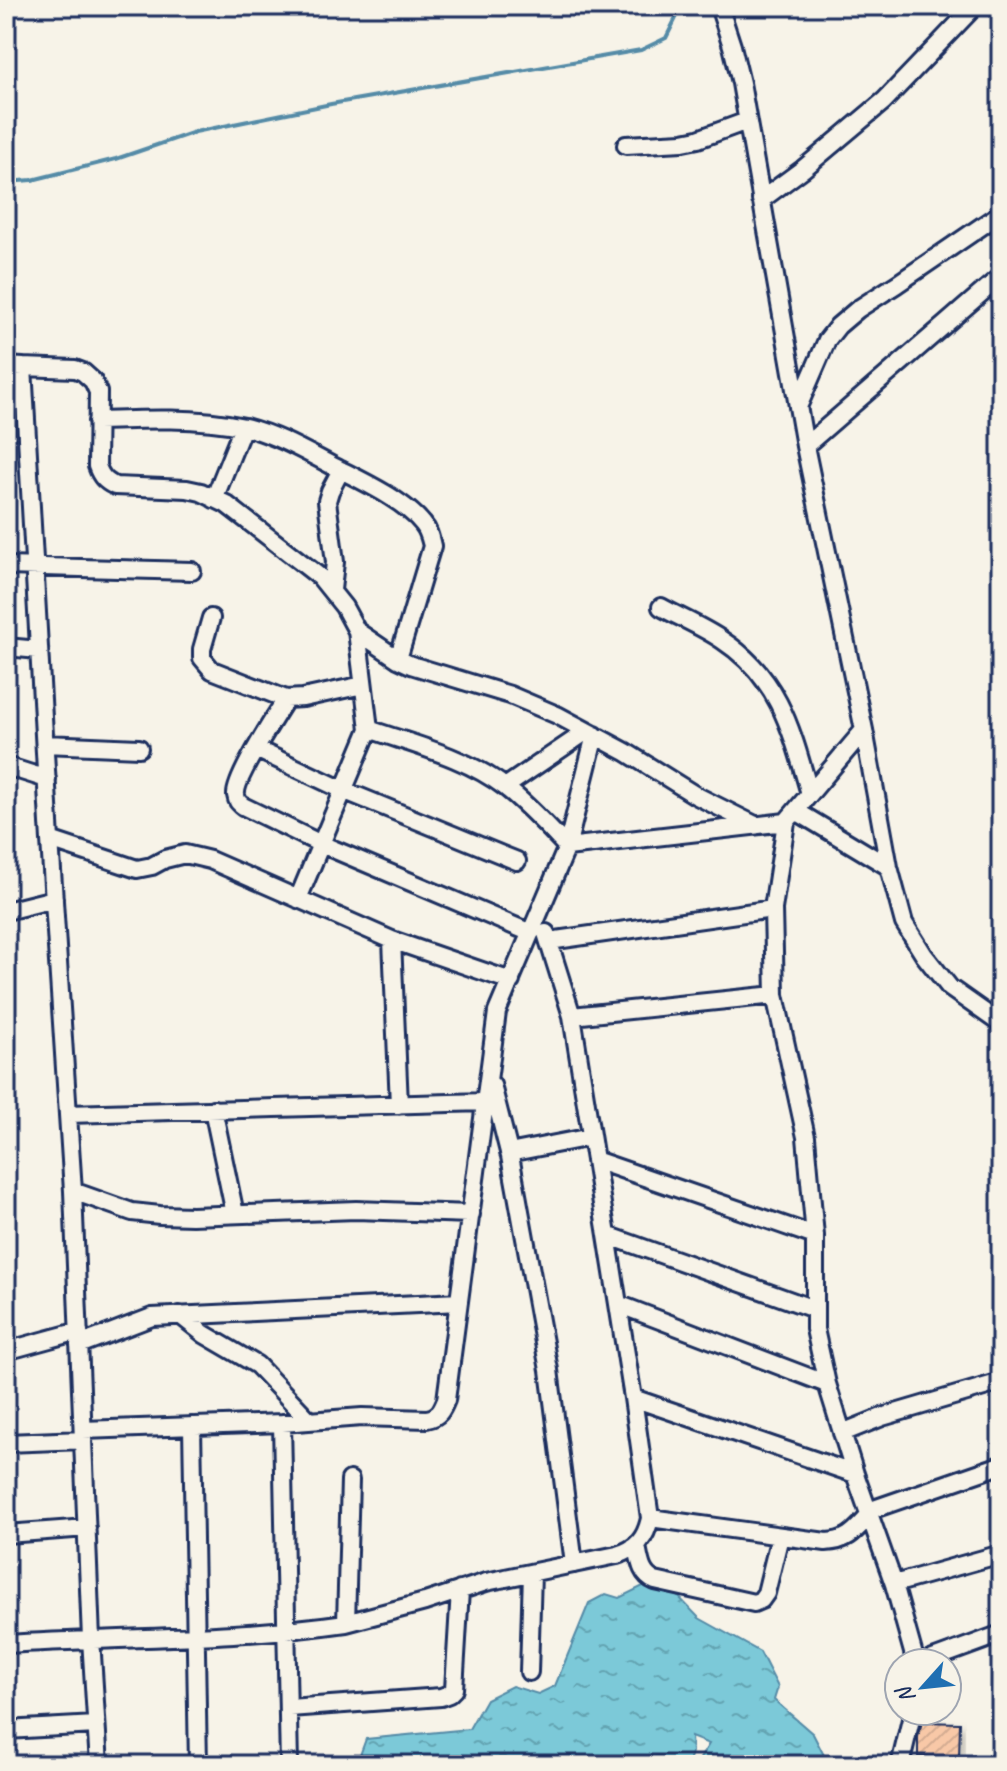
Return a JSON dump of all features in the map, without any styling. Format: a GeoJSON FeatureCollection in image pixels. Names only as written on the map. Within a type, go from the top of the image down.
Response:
{"type":"FeatureCollection","features":[{"type":"Feature","properties":{"kind":"street"},"geometry":{"type":"LineString","coordinates":[[761,200],[884,101],[975,6]]}},
{"type":"Feature","properties":{"kind":"street"},"geometry":{"type":"LineString","coordinates":[[721,7],[747,121],[805,446],[889,867],[904,923],[950,988],[1001,1024]]}},
{"type":"Feature","properties":{"kind":"street"},"geometry":{"type":"LineString","coordinates":[[626,145],[683,142],[747,121]]}},
{"type":"Feature","properties":{"kind":"street"},"geometry":{"type":"LineString","coordinates":[[798,407],[827,340],[838,326],[858,309],[1001,213]]}},
{"type":"Feature","properties":{"kind":"street"},"geometry":{"type":"LineString","coordinates":[[805,446],[1001,276]]}},
{"type":"Feature","properties":{"kind":"street"},"geometry":{"type":"LineString","coordinates":[[99,1765],[73,1191],[35,568],[14,367],[75,369],[83,372],[93,381],[98,392],[97,466],[106,482],[115,486],[187,489],[226,504],[320,577],[344,607],[357,631],[369,729],[298,899]]}},
{"type":"Feature","properties":{"kind":"street"},"geometry":{"type":"LineString","coordinates":[[97,421],[160,418],[243,427],[285,441],[378,489],[414,515],[425,525],[432,546],[398,659]]}},
{"type":"Feature","properties":{"kind":"street"},"geometry":{"type":"LineString","coordinates":[[214,499],[243,427]]}},
{"type":"Feature","properties":{"kind":"street"},"geometry":{"type":"LineString","coordinates":[[332,590],[335,562],[327,501],[341,470]]}},
{"type":"Feature","properties":{"kind":"street"},"geometry":{"type":"LineString","coordinates":[[6,566],[192,571]]}},
{"type":"Feature","properties":{"kind":"street"},"geometry":{"type":"LineString","coordinates":[[661,607],[722,640],[745,658],[762,677],[784,710],[810,794]]}},
{"type":"Feature","properties":{"kind":"street"},"geometry":{"type":"LineString","coordinates":[[211,618],[202,658],[212,670],[286,699],[363,685]]}},
{"type":"Feature","properties":{"kind":"street"},"geometry":{"type":"LineString","coordinates":[[357,631],[398,659],[510,695],[557,715],[695,795],[755,825]]}},
{"type":"Feature","properties":{"kind":"street"},"geometry":{"type":"LineString","coordinates":[[6,647],[39,650]]}},
{"type":"Feature","properties":{"kind":"street"},"geometry":{"type":"LineString","coordinates":[[286,699],[237,786],[238,801],[243,806],[321,844],[531,933]]}},
{"type":"Feature","properties":{"kind":"street"},"geometry":{"type":"LineString","coordinates":[[369,729],[457,760],[505,787],[567,847]]}},
{"type":"Feature","properties":{"kind":"street"},"geometry":{"type":"LineString","coordinates":[[864,730],[791,816],[773,909],[775,995],[806,1137],[815,1236],[815,1329],[842,1433],[914,1647]]}},
{"type":"Feature","properties":{"kind":"street"},"geometry":{"type":"LineString","coordinates":[[505,787],[591,733]]}},
{"type":"Feature","properties":{"kind":"street"},"geometry":{"type":"LineString","coordinates":[[6,1443],[192,1426],[362,1417],[434,1418],[441,1411],[446,1400],[497,1012],[567,847],[591,733]]}},
{"type":"Feature","properties":{"kind":"street"},"geometry":{"type":"LineString","coordinates":[[45,744],[139,748]]}},
{"type":"Feature","properties":{"kind":"street"},"geometry":{"type":"LineString","coordinates":[[256,749],[343,790],[517,861]]}},
{"type":"Feature","properties":{"kind":"street"},"geometry":{"type":"LineString","coordinates":[[6,766],[47,779]]}},
{"type":"Feature","properties":{"kind":"street"},"geometry":{"type":"LineString","coordinates":[[567,847],[755,825],[791,816],[889,867]]}},
{"type":"Feature","properties":{"kind":"street"},"geometry":{"type":"LineString","coordinates":[[50,840],[137,869],[185,854],[210,860],[392,940],[511,981]]}},
{"type":"Feature","properties":{"kind":"street"},"geometry":{"type":"LineString","coordinates":[[6,911],[54,899]]}},
{"type":"Feature","properties":{"kind":"street"},"geometry":{"type":"LineString","coordinates":[[549,941],[773,909]]}},
{"type":"Feature","properties":{"kind":"street"},"geometry":{"type":"LineString","coordinates":[[6,1644],[287,1631],[346,1623],[486,1582],[617,1555],[637,1546],[650,1518],[633,1398],[572,1016],[540,912]]}},
{"type":"Feature","properties":{"kind":"street"},"geometry":{"type":"LineString","coordinates":[[392,940],[399,1105]]}},
{"type":"Feature","properties":{"kind":"street"},"geometry":{"type":"LineString","coordinates":[[572,1016],[775,995]]}},
{"type":"Feature","properties":{"kind":"street"},"geometry":{"type":"LineString","coordinates":[[489,1074],[509,1153],[549,1370],[574,1564]]}},
{"type":"Feature","properties":{"kind":"street"},"geometry":{"type":"LineString","coordinates":[[68,1114],[485,1102]]}},
{"type":"Feature","properties":{"kind":"street"},"geometry":{"type":"LineString","coordinates":[[213,1109],[235,1214]]}},
{"type":"Feature","properties":{"kind":"street"},"geometry":{"type":"LineString","coordinates":[[509,1153],[591,1137]]}},
{"type":"Feature","properties":{"kind":"street"},"geometry":{"type":"LineString","coordinates":[[595,1160],[815,1236]]}},
{"type":"Feature","properties":{"kind":"street"},"geometry":{"type":"LineString","coordinates":[[73,1191],[132,1212],[192,1216],[356,1210],[471,1214]]}},
{"type":"Feature","properties":{"kind":"street"},"geometry":{"type":"LineString","coordinates":[[607,1235],[814,1309]]}},
{"type":"Feature","properties":{"kind":"street"},"geometry":{"type":"LineString","coordinates":[[6,1351],[79,1338],[152,1317],[459,1302]]}},
{"type":"Feature","properties":{"kind":"street"},"geometry":{"type":"LineString","coordinates":[[618,1304],[827,1384]]}},
{"type":"Feature","properties":{"kind":"street"},"geometry":{"type":"LineString","coordinates":[[180,1315],[204,1334],[257,1365],[310,1421]]}},
{"type":"Feature","properties":{"kind":"street"},"geometry":{"type":"LineString","coordinates":[[842,1433],[882,1417],[1001,1382]]}},
{"type":"Feature","properties":{"kind":"street"},"geometry":{"type":"LineString","coordinates":[[633,1398],[855,1474]]}},
{"type":"Feature","properties":{"kind":"street"},"geometry":{"type":"LineString","coordinates":[[282,1423],[289,1765]]}},
{"type":"Feature","properties":{"kind":"street"},"geometry":{"type":"LineString","coordinates":[[192,1426],[198,1765]]}},
{"type":"Feature","properties":{"kind":"street"},"geometry":{"type":"LineString","coordinates":[[650,1518],[826,1542],[839,1541],[851,1535],[869,1513],[1001,1465]]}},
{"type":"Feature","properties":{"kind":"street"},"geometry":{"type":"LineString","coordinates":[[346,1623],[350,1480]]}},
{"type":"Feature","properties":{"kind":"street"},"geometry":{"type":"LineString","coordinates":[[6,1534],[87,1528]]}},
{"type":"Feature","properties":{"kind":"street"},"geometry":{"type":"LineString","coordinates":[[637,1546],[643,1570],[647,1577],[655,1581],[754,1603],[766,1593],[780,1536]]}},
{"type":"Feature","properties":{"kind":"street"},"geometry":{"type":"LineString","coordinates":[[894,1584],[1001,1554]]}},
{"type":"Feature","properties":{"kind":"street"},"geometry":{"type":"LineString","coordinates":[[529,1672],[532,1573]]}},
{"type":"Feature","properties":{"kind":"street"},"geometry":{"type":"LineString","coordinates":[[289,1708],[449,1694],[454,1689],[460,1590]]}},
{"type":"Feature","properties":{"kind":"street"},"geometry":{"type":"LineString","coordinates":[[963,1647],[1001,1634]]}},
{"type":"Feature","properties":{"kind":"street"},"geometry":{"type":"LineString","coordinates":[[6,1730],[96,1725]]}},
{"type":"Feature","properties":{"kind":"street"},"geometry":{"type":"LineString","coordinates":[[900,1765],[909,1727]]}},
{"type":"Feature","properties":{"kind":"water"},"geometry":{"type":"Polygon","coordinates":[[[645,1585],[678,1596],[699,1618],[760,1652],[778,1687],[774,1700],[813,1734],[829,1765],[696,1765],[709,1744],[691,1737],[692,1752],[688,1765],[363,1765],[359,1758],[366,1739],[469,1729],[486,1699],[512,1686],[538,1694],[555,1686],[589,1603],[606,1594],[619,1598],[645,1585]]]}},
{"type":"Feature","properties":{"kind":"building"},"geometry":{"type":"Polygon","coordinates":[[[921,1727],[960,1727],[959,1758],[918,1756],[921,1727]]]}},
{"type":"Feature","properties":{"kind":"waterway"},"geometry":{"type":"LineString","coordinates":[[6,182],[32,180],[116,159],[195,132],[331,104],[641,50],[666,38],[677,16],[675,6]]}}]}
